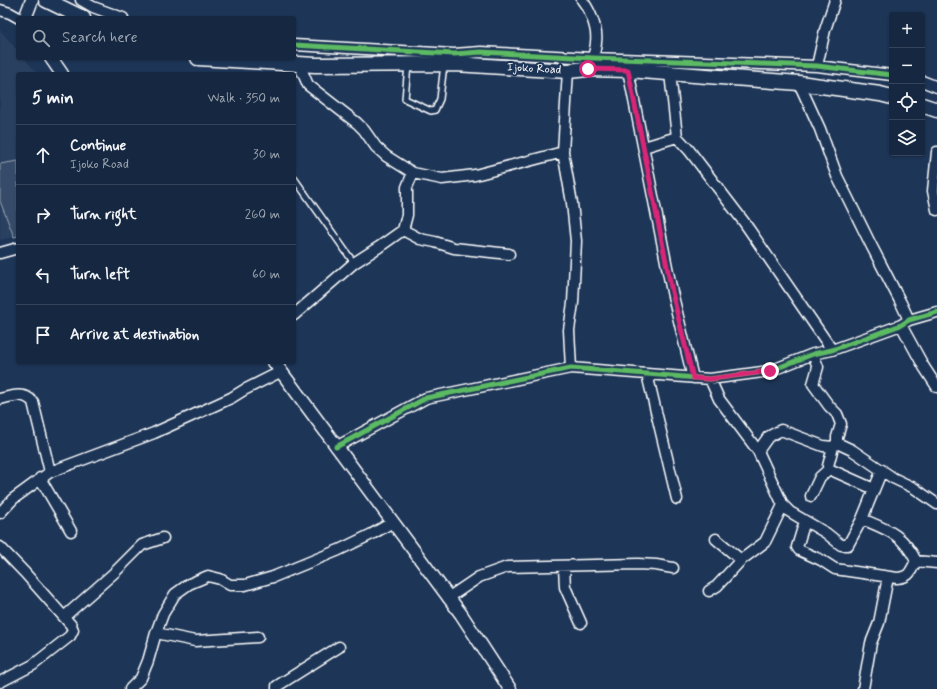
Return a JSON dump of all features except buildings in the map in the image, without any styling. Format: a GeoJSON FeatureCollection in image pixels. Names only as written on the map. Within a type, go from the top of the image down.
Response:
{"type":"FeatureCollection","features":[{"type":"Feature","properties":{"kind":"main road"},"geometry":{"type":"LineString","coordinates":[[46,0],[79,16]]}},
{"type":"Feature","properties":{"kind":"main road","name":"Ijoko Road"},"geometry":{"type":"LineString","coordinates":[[246,60],[299,64],[444,64],[568,71],[588,69],[628,70],[798,83],[889,96]]}},
{"type":"Feature","properties":{"kind":"main road"},"geometry":{"type":"LineString","coordinates":[[925,106],[937,110]]}},
{"type":"Feature","properties":{"kind":"street"},"geometry":{"type":"LineString","coordinates":[[26,16],[32,0]]}},
{"type":"Feature","properties":{"kind":"street"},"geometry":{"type":"LineString","coordinates":[[81,0],[95,3],[119,16]]}},
{"type":"Feature","properties":{"kind":"street"},"geometry":{"type":"LineString","coordinates":[[582,0],[587,8],[596,31],[597,41],[593,58]]}},
{"type":"Feature","properties":{"kind":"street"},"geometry":{"type":"LineString","coordinates":[[817,66],[835,0]]}},
{"type":"Feature","properties":{"kind":"street"},"geometry":{"type":"LineString","coordinates":[[0,10],[16,16]]}},
{"type":"Feature","properties":{"kind":"street"},"geometry":{"type":"LineString","coordinates":[[296,45],[454,54],[481,52],[593,58],[817,66],[889,75]]}},
{"type":"Feature","properties":{"kind":"street"},"geometry":{"type":"LineString","coordinates":[[52,60],[61,72]]}},
{"type":"Feature","properties":{"kind":"street"},"geometry":{"type":"LineString","coordinates":[[299,64],[308,85],[357,123],[376,147],[386,156],[413,173],[442,179],[475,175],[563,152]]}},
{"type":"Feature","properties":{"kind":"street"},"geometry":{"type":"LineString","coordinates":[[628,70],[672,292],[693,378]]}},
{"type":"Feature","properties":{"kind":"street"},"geometry":{"type":"LineString","coordinates":[[568,71],[563,152],[572,203],[576,241],[573,303],[569,330],[571,368]]}},
{"type":"Feature","properties":{"kind":"street"},"geometry":{"type":"LineString","coordinates":[[670,73],[678,137],[744,222],[832,350]]}},
{"type":"Feature","properties":{"kind":"street"},"geometry":{"type":"LineString","coordinates":[[798,83],[820,129],[837,176],[902,303],[905,323],[936,384]]}},
{"type":"Feature","properties":{"kind":"street"},"geometry":{"type":"LineString","coordinates":[[925,83],[937,87]]}},
{"type":"Feature","properties":{"kind":"street"},"geometry":{"type":"LineString","coordinates":[[644,147],[678,137]]}},
{"type":"Feature","properties":{"kind":"street"},"geometry":{"type":"LineString","coordinates":[[937,152],[933,191],[937,210]]}},
{"type":"Feature","properties":{"kind":"street"},"geometry":{"type":"LineString","coordinates":[[296,313],[354,262],[403,230],[407,215],[407,187],[413,173]]}},
{"type":"Feature","properties":{"kind":"street"},"geometry":{"type":"LineString","coordinates":[[403,230],[420,240],[435,242],[454,248],[509,254]]}},
{"type":"Feature","properties":{"kind":"street"},"geometry":{"type":"LineString","coordinates":[[0,253],[16,249]]}},
{"type":"Feature","properties":{"kind":"street"},"geometry":{"type":"LineString","coordinates":[[336,447],[426,398],[571,368],[710,379],[770,371],[813,354],[832,350],[937,312]]}},
{"type":"Feature","properties":{"kind":"street"},"geometry":{"type":"LineString","coordinates":[[811,496],[820,477],[829,469],[828,466],[841,424],[838,414],[829,406],[813,384],[818,367],[813,354]]}},
{"type":"Feature","properties":{"kind":"street"},"geometry":{"type":"LineString","coordinates":[[0,513],[13,499],[50,472],[154,433],[231,398],[277,367],[460,614],[510,689]]}},
{"type":"Feature","properties":{"kind":"street"},"geometry":{"type":"LineString","coordinates":[[647,374],[677,498]]}},
{"type":"Feature","properties":{"kind":"street"},"geometry":{"type":"LineString","coordinates":[[710,379],[719,399],[758,451],[783,505],[790,512],[826,533],[841,545],[848,545],[862,519],[882,470]]}},
{"type":"Feature","properties":{"kind":"street"},"geometry":{"type":"LineString","coordinates":[[0,399],[25,396],[33,402],[50,472]]}},
{"type":"Feature","properties":{"kind":"street"},"geometry":{"type":"LineString","coordinates":[[758,451],[768,437],[781,430],[823,446],[835,445],[852,450],[893,478],[914,488],[937,504]]}},
{"type":"Feature","properties":{"kind":"street"},"geometry":{"type":"LineString","coordinates":[[829,469],[874,489]]}},
{"type":"Feature","properties":{"kind":"street"},"geometry":{"type":"LineString","coordinates":[[40,478],[71,531]]}},
{"type":"Feature","properties":{"kind":"street"},"geometry":{"type":"LineString","coordinates":[[708,591],[717,586],[741,560],[765,542],[783,505]]}},
{"type":"Feature","properties":{"kind":"street"},"geometry":{"type":"LineString","coordinates":[[862,519],[890,531],[902,540],[909,548],[916,561]]}},
{"type":"Feature","properties":{"kind":"street"},"geometry":{"type":"LineString","coordinates":[[806,521],[797,547],[799,550],[821,560],[835,569],[905,578],[916,561]]}},
{"type":"Feature","properties":{"kind":"street"},"geometry":{"type":"LineString","coordinates":[[130,689],[141,678],[163,614],[175,594],[189,584],[208,576],[230,585],[245,585],[273,577],[340,550],[393,522]]}},
{"type":"Feature","properties":{"kind":"street"},"geometry":{"type":"LineString","coordinates":[[64,617],[115,572],[142,545],[163,538]]}},
{"type":"Feature","properties":{"kind":"street"},"geometry":{"type":"LineString","coordinates":[[716,539],[741,560]]}},
{"type":"Feature","properties":{"kind":"street"},"geometry":{"type":"LineString","coordinates":[[0,547],[64,617],[73,630],[70,636],[34,665],[0,682]]}},
{"type":"Feature","properties":{"kind":"street"},"geometry":{"type":"LineString","coordinates":[[916,561],[937,563]]}},
{"type":"Feature","properties":{"kind":"street"},"geometry":{"type":"LineString","coordinates":[[448,598],[479,577],[507,567],[564,567],[638,564],[673,568]]}},
{"type":"Feature","properties":{"kind":"street"},"geometry":{"type":"LineString","coordinates":[[564,567],[565,587],[581,623]]}},
{"type":"Feature","properties":{"kind":"street"},"geometry":{"type":"LineString","coordinates":[[863,689],[871,643],[879,623],[888,576]]}},
{"type":"Feature","properties":{"kind":"street"},"geometry":{"type":"LineString","coordinates":[[156,633],[195,641],[258,637]]}},
{"type":"Feature","properties":{"kind":"street"},"geometry":{"type":"LineString","coordinates":[[277,689],[277,686],[339,647]]}},
{"type":"Feature","properties":{"kind":"lane"},"geometry":{"type":"LineString","coordinates":[[408,64],[405,99],[431,111],[435,110],[440,99],[444,64]]}},
{"type":"Feature","properties":{"kind":"lane"},"geometry":{"type":"LineString","coordinates":[[296,181],[354,262]]}},
{"type":"Feature","properties":{"kind":"shaded area"},"geometry":{"type":"Polygon","coordinates":[[[0,30],[16,49],[16,60],[26,60],[36,72],[16,72],[16,161],[0,164],[0,30]]]}},
{"type":"Feature","properties":{"kind":"shaded area"},"geometry":{"type":"Polygon","coordinates":[[[16,161],[16,236],[14,237],[0,201],[0,164],[16,161]]]}},
{"type":"Feature","properties":{"kind":"shaded area"},"geometry":{"type":"Polygon","coordinates":[[[0,201],[14,237],[0,240],[0,201]]]}},
{"type":"Feature","properties":{"kind":"cycle path"},"geometry":{"type":"LineString","coordinates":[[296,45],[454,54],[481,52],[593,58],[817,66],[889,75]]}},
{"type":"Feature","properties":{"kind":"cycle path"},"geometry":{"type":"LineString","coordinates":[[336,447],[426,398],[571,368],[710,379],[770,371],[813,354],[832,350],[901,325],[909,320],[937,312]]}},
{"type":"Feature","properties":{"kind":"route"},"geometry":{"type":"LineString","coordinates":[[588,69],[628,70],[672,292],[693,378],[710,379],[770,371]]}}]}
